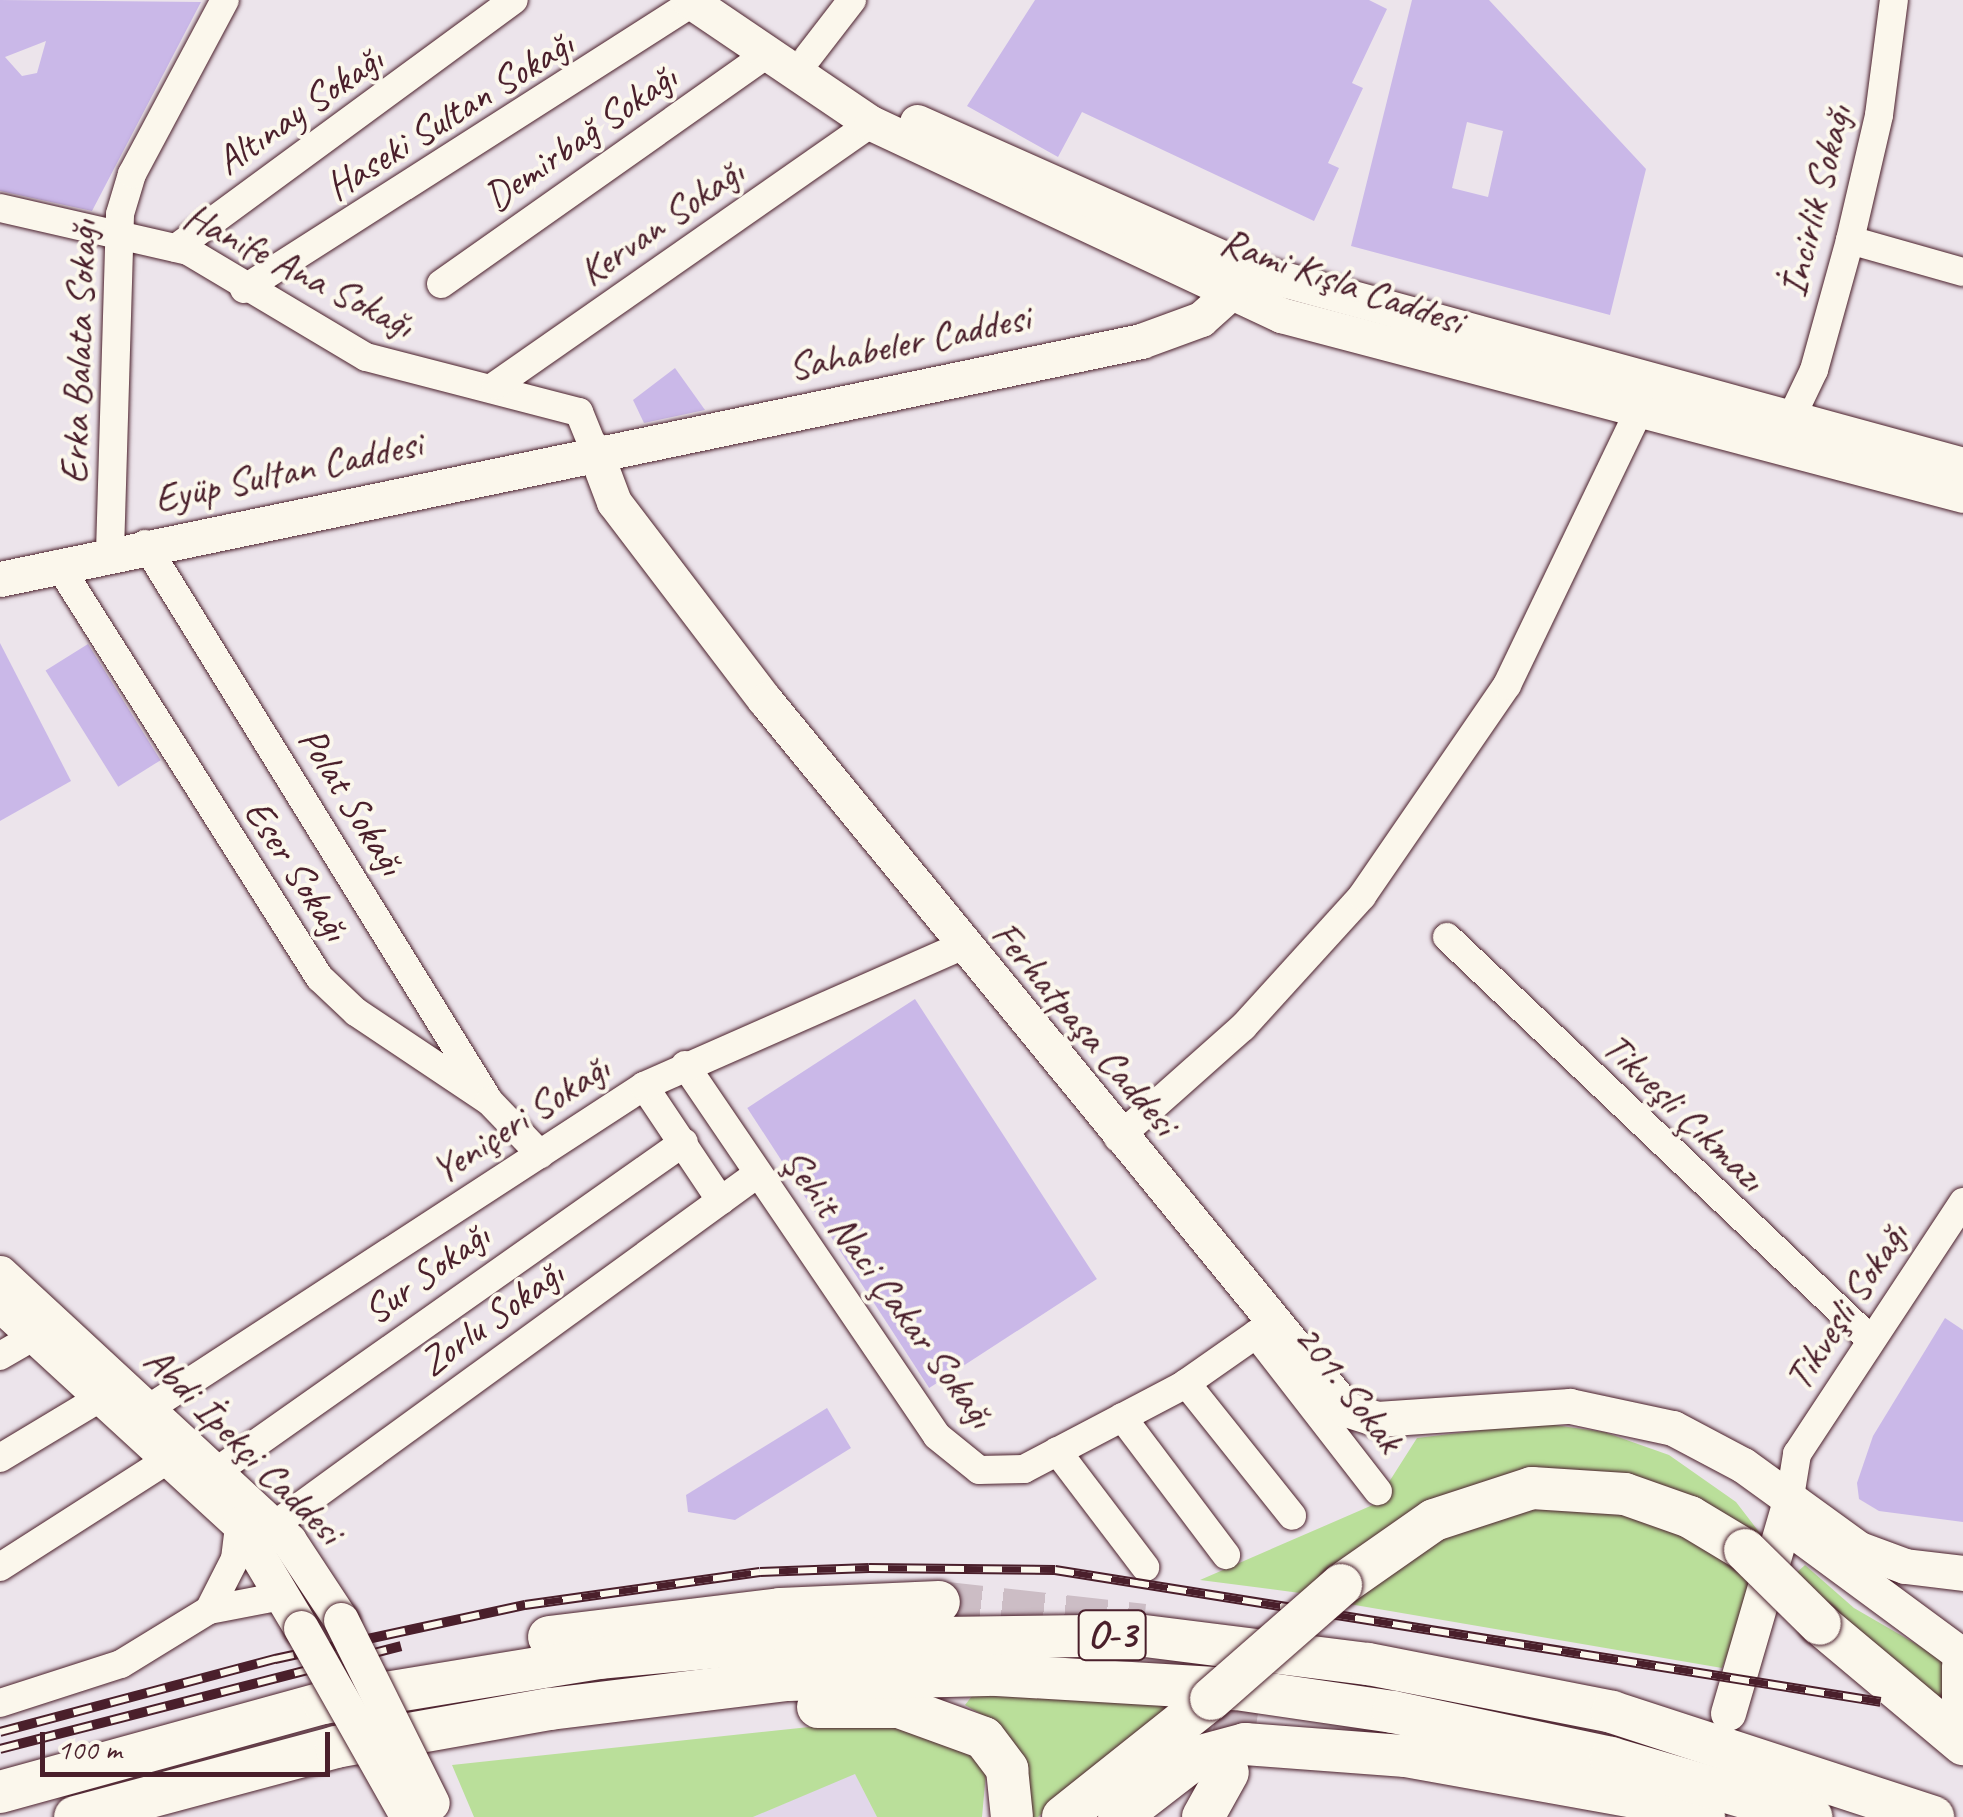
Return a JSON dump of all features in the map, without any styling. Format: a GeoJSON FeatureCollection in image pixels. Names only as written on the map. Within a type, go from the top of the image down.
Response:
{"type":"FeatureCollection","features":[{"type":"Feature","properties":{"kind":"highway"},"geometry":{"type":"LineString","coordinates":[[1090,1817],[1341,1585],[1434,1520],[1532,1488],[1625,1494],[1690,1517],[1761,1557],[1820,1624],[1963,1744]]}},
{"type":"Feature","properties":{"kind":"highway"},"geometry":{"type":"LineString","coordinates":[[275,1715],[398,1672],[612,1626],[939,1602]]}},
{"type":"Feature","properties":{"kind":"highway","name":"O-3"},"geometry":{"type":"LineString","coordinates":[[0,1792],[275,1715],[476,1675],[699,1647],[978,1634],[1165,1637],[1368,1664],[1612,1712],[1932,1817]]}},
{"type":"Feature","properties":{"kind":"highway"},"geometry":{"type":"LineString","coordinates":[[1963,1666],[1963,1707]]}},
{"type":"Feature","properties":{"kind":"highway","name":"O-3"},"geometry":{"type":"LineString","coordinates":[[75,1817],[336,1747],[613,1700],[904,1676],[1224,1694],[1513,1734],[1812,1817]]}},
{"type":"Feature","properties":{"kind":"highway"},"geometry":{"type":"LineString","coordinates":[[1224,1694],[1281,1713],[1538,1767],[1704,1817]]}},
{"type":"Feature","properties":{"kind":"highway"},"geometry":{"type":"LineString","coordinates":[[1063,1817],[1224,1694]]}},
{"type":"Feature","properties":{"kind":"highway"},"geometry":{"type":"LineString","coordinates":[[613,1700],[684,1715],[899,1707],[968,1731],[993,1746],[1006,1769],[1012,1817]]}},
{"type":"Feature","properties":{"kind":"highway"},"geometry":{"type":"LineString","coordinates":[[968,1731],[994,1777],[990,1817]]}},
{"type":"Feature","properties":{"kind":"highway"},"geometry":{"type":"LineString","coordinates":[[1119,1817],[1197,1756],[1245,1744],[1406,1756],[1644,1800]]}},
{"type":"Feature","properties":{"kind":"highway"},"geometry":{"type":"LineString","coordinates":[[164,1817],[336,1747]]}},
{"type":"Feature","properties":{"kind":"highway"},"geometry":{"type":"LineString","coordinates":[[1203,1817],[1228,1772]]}},
{"type":"Feature","properties":{"kind":"main road","name":"Rami Kışla Caddesi"},"geometry":{"type":"LineString","coordinates":[[728,0],[808,57],[902,115],[1218,259],[1963,465]]}},
{"type":"Feature","properties":{"kind":"main road","name":"Rami Kışla Caddesi"},"geometry":{"type":"LineString","coordinates":[[691,1],[764,56],[870,123],[1230,293],[1336,333],[1963,495]]}},
{"type":"Feature","properties":{"kind":"main road"},"geometry":{"type":"LineString","coordinates":[[1218,259],[1230,293]]}},
{"type":"Feature","properties":{"kind":"main road","name":"Sahabeler Caddesi"},"geometry":{"type":"LineString","coordinates":[[594,449],[1141,341],[1201,319],[1230,293]]}},
{"type":"Feature","properties":{"kind":"main road"},"geometry":{"type":"LineString","coordinates":[[1526,383],[1525,358],[1533,349]]}},
{"type":"Feature","properties":{"kind":"main road"},"geometry":{"type":"LineString","coordinates":[[1762,443],[1784,431],[1792,416]]}},
{"type":"Feature","properties":{"kind":"main road","name":"Eyüp Sultan Caddesi"},"geometry":{"type":"LineString","coordinates":[[0,579],[145,544],[594,449]]}},
{"type":"Feature","properties":{"kind":"main road","name":"Ferhatpaşa Caddesi"},"geometry":{"type":"LineString","coordinates":[[594,449],[622,514],[1266,1328],[1346,1409],[1376,1419],[1530,1404],[1645,1422],[1703,1441],[1756,1476],[1786,1512]]}},
{"type":"Feature","properties":{"kind":"main road","name":"Abdi İpekçi Caddesi"},"geometry":{"type":"LineString","coordinates":[[0,1273],[217,1471],[256,1525],[282,1596],[323,1624],[361,1660],[427,1812]]}},
{"type":"Feature","properties":{"kind":"main road","name":"Abdi İpekçi Caddesi"},"geometry":{"type":"LineString","coordinates":[[0,1304],[167,1460],[310,1565],[323,1624],[427,1812]]}},
{"type":"Feature","properties":{"kind":"main road","name":"Ferhatpaşa Caddesi"},"geometry":{"type":"LineString","coordinates":[[1645,1422],[1786,1512]]}},
{"type":"Feature","properties":{"kind":"main road"},"geometry":{"type":"LineString","coordinates":[[1728,1712],[1761,1557],[1786,1512],[1963,1656]]}},
{"type":"Feature","properties":{"kind":"main road"},"geometry":{"type":"LineString","coordinates":[[1761,1557],[1802,1550],[1822,1540],[1905,1566],[1963,1573]]}},
{"type":"Feature","properties":{"kind":"street","name":"Erka Balata Sokağı"},"geometry":{"type":"LineString","coordinates":[[110,552],[118,231],[132,174],[225,0]]}},
{"type":"Feature","properties":{"kind":"street","name":"Altınay Sokağı"},"geometry":{"type":"LineString","coordinates":[[176,248],[514,0]]}},
{"type":"Feature","properties":{"kind":"street"},"geometry":{"type":"LineString","coordinates":[[808,57],[852,0]]}},
{"type":"Feature","properties":{"kind":"street","name":"İncirlik Sokağı"},"geometry":{"type":"LineString","coordinates":[[1792,416],[1814,370],[1850,240],[1880,116],[1894,0]]}},
{"type":"Feature","properties":{"kind":"street","name":"Haseki Sultan Sokağı"},"geometry":{"type":"LineString","coordinates":[[244,290],[691,1]]}},
{"type":"Feature","properties":{"kind":"street","name":"Demirbağ Sokağı"},"geometry":{"type":"LineString","coordinates":[[441,284],[764,56]]}},
{"type":"Feature","properties":{"kind":"street","name":"Kervan Sokağı"},"geometry":{"type":"LineString","coordinates":[[496,386],[870,123]]}},
{"type":"Feature","properties":{"kind":"street","name":"Hanife Ana Sokağı"},"geometry":{"type":"LineString","coordinates":[[0,208],[118,231],[176,248],[366,357],[422,376],[496,386],[579,412],[594,449]]}},
{"type":"Feature","properties":{"kind":"street"},"geometry":{"type":"LineString","coordinates":[[1850,240],[1963,272]]}},
{"type":"Feature","properties":{"kind":"street"},"geometry":{"type":"LineString","coordinates":[[1118,1138],[1243,1027],[1362,896],[1507,685],[1640,409]]}},
{"type":"Feature","properties":{"kind":"street","name":"Polat Sokağı"},"geometry":{"type":"LineString","coordinates":[[145,544],[489,1102]]}},
{"type":"Feature","properties":{"kind":"street","name":"Eser Sokağı"},"geometry":{"type":"LineString","coordinates":[[58,564],[320,978],[356,1012],[489,1102],[540,1154]]}},
{"type":"Feature","properties":{"kind":"street","name":"Tikveşli Çıkmazı"},"geometry":{"type":"LineString","coordinates":[[1447,938],[1870,1339]]}},
{"type":"Feature","properties":{"kind":"street","name":"Yeniçeri Sokağı"},"geometry":{"type":"LineString","coordinates":[[148,1408],[644,1086],[962,946]]}},
{"type":"Feature","properties":{"kind":"street","name":"Şehit Naci Çakar Sokağı"},"geometry":{"type":"LineString","coordinates":[[685,1065],[756,1176],[956,1456],[997,1474],[1058,1451],[1186,1383],[1266,1328]]}},
{"type":"Feature","properties":{"kind":"street"},"geometry":{"type":"LineString","coordinates":[[644,1086],[721,1201]]}},
{"type":"Feature","properties":{"kind":"street","name":"Sur Sokağı"},"geometry":{"type":"LineString","coordinates":[[217,1471],[684,1142]]}},
{"type":"Feature","properties":{"kind":"street","name":"Zorlu Sokağı"},"geometry":{"type":"LineString","coordinates":[[256,1525],[756,1176]]}},
{"type":"Feature","properties":{"kind":"street","name":"Tikveşli Sokağı"},"geometry":{"type":"LineString","coordinates":[[1786,1512],[1798,1454],[1963,1202]]}},
{"type":"Feature","properties":{"kind":"street","name":"201. Sokak"},"geometry":{"type":"LineString","coordinates":[[1266,1328],[1378,1491]]}},
{"type":"Feature","properties":{"kind":"street"},"geometry":{"type":"LineString","coordinates":[[0,1356],[34,1336]]}},
{"type":"Feature","properties":{"kind":"street"},"geometry":{"type":"LineString","coordinates":[[1186,1383],[1292,1516]]}},
{"type":"Feature","properties":{"kind":"street"},"geometry":{"type":"LineString","coordinates":[[0,1458],[100,1398]]}},
{"type":"Feature","properties":{"kind":"street"},"geometry":{"type":"LineString","coordinates":[[1122,1417],[1226,1555]]}},
{"type":"Feature","properties":{"kind":"street"},"geometry":{"type":"LineString","coordinates":[[1058,1451],[1145,1567]]}},
{"type":"Feature","properties":{"kind":"street"},"geometry":{"type":"LineString","coordinates":[[1756,1476],[1798,1454]]}},
{"type":"Feature","properties":{"kind":"street","name":"Tikveşli Sokağı"},"geometry":{"type":"LineString","coordinates":[[1798,1454],[1822,1540]]}},
{"type":"Feature","properties":{"kind":"street"},"geometry":{"type":"LineString","coordinates":[[0,1567],[167,1460]]}},
{"type":"Feature","properties":{"kind":"street"},"geometry":{"type":"LineString","coordinates":[[209,1610],[256,1525]]}},
{"type":"Feature","properties":{"kind":"street"},"geometry":{"type":"LineString","coordinates":[[0,1706],[32,1699],[121,1664],[209,1610],[282,1596]]}},
{"type":"Feature","properties":{"kind":"shaded area"},"geometry":{"type":"Polygon","coordinates":[[[855,1773],[877,1817],[753,1817],[855,1773]]]}},
{"type":"Feature","properties":{"kind":"green space"},"geometry":{"type":"Polygon","coordinates":[[[1540,1423],[1604,1432],[1669,1455],[1736,1502],[1766,1541],[1596,1475],[1300,1593],[1200,1580],[1375,1504],[1417,1438],[1540,1423]]]}},
{"type":"Feature","properties":{"kind":"green space"},"geometry":{"type":"Polygon","coordinates":[[[1551,1501],[1681,1524],[1755,1584],[1722,1668],[1349,1604],[1459,1525],[1551,1501]]]}},
{"type":"Feature","properties":{"kind":"green space"},"geometry":{"type":"Polygon","coordinates":[[[1805,1565],[1854,1608],[1949,1663],[1948,1706],[1794,1575],[1805,1565]]]}},
{"type":"Feature","properties":{"kind":"green space"},"geometry":{"type":"Polygon","coordinates":[[[972,1696],[1100,1697],[1172,1706],[1038,1817],[1027,1817],[1026,1767],[998,1724],[965,1705],[972,1696]]]}},
{"type":"Feature","properties":{"kind":"green space"},"geometry":{"type":"Polygon","coordinates":[[[847,1723],[930,1731],[963,1744],[986,1773],[982,1817],[877,1817],[855,1774],[753,1817],[474,1817],[452,1765],[847,1723]]]}},
{"type":"Feature","properties":{"kind":"building"},"geometry":{"type":"Polygon","coordinates":[[[0,0],[201,2],[92,211],[0,191],[0,0]],[[46,41],[5,57],[22,76],[37,73],[46,41]]]}},
{"type":"Feature","properties":{"kind":"building"},"geometry":{"type":"Polygon","coordinates":[[[1035,0],[1369,0],[1387,9],[1352,83],[1363,88],[1328,163],[1339,168],[1314,221],[1082,112],[1058,157],[967,106],[1035,0]]]}},
{"type":"Feature","properties":{"kind":"building"},"geometry":{"type":"Polygon","coordinates":[[[1412,0],[1489,0],[1646,169],[1610,315],[1351,246],[1412,0]],[[1467,122],[1452,188],[1488,197],[1503,131],[1467,122]]]}},
{"type":"Feature","properties":{"kind":"building"},"geometry":{"type":"Polygon","coordinates":[[[675,368],[705,410],[644,423],[633,400],[675,368]]]}},
{"type":"Feature","properties":{"kind":"building"},"geometry":{"type":"Polygon","coordinates":[[[0,643],[71,781],[0,821],[0,643]]]}},
{"type":"Feature","properties":{"kind":"building"},"geometry":{"type":"Polygon","coordinates":[[[88,644],[161,760],[118,787],[46,670],[88,644]]]}},
{"type":"Feature","properties":{"kind":"building"},"geometry":{"type":"Polygon","coordinates":[[[915,999],[1097,1279],[929,1388],[747,1108],[915,999]]]}},
{"type":"Feature","properties":{"kind":"building"},"geometry":{"type":"Polygon","coordinates":[[[1945,1318],[1963,1330],[1963,1522],[1879,1511],[1859,1499],[1857,1483],[1873,1436],[1945,1318]]]}},
{"type":"Feature","properties":{"kind":"building"},"geometry":{"type":"Polygon","coordinates":[[[827,1408],[851,1448],[735,1520],[688,1512],[686,1495],[827,1408]]]}},
{"type":"Feature","properties":{"kind":"tunnel"},"geometry":{"type":"LineString","coordinates":[[939,1602],[1144,1625]]}},
{"type":"Feature","properties":{"kind":"tunnel"},"geometry":{"type":"LineString","coordinates":[[1221,1657],[1238,1705],[1228,1772]]}},
{"type":"Feature","properties":{"kind":"railway"},"geometry":{"type":"LineString","coordinates":[[0,1732],[275,1659],[525,1605],[760,1572],[869,1568],[1055,1570],[1881,1702]]}},
{"type":"Feature","properties":{"kind":"railway"},"geometry":{"type":"LineString","coordinates":[[0,1749],[401,1646]]}}]}
